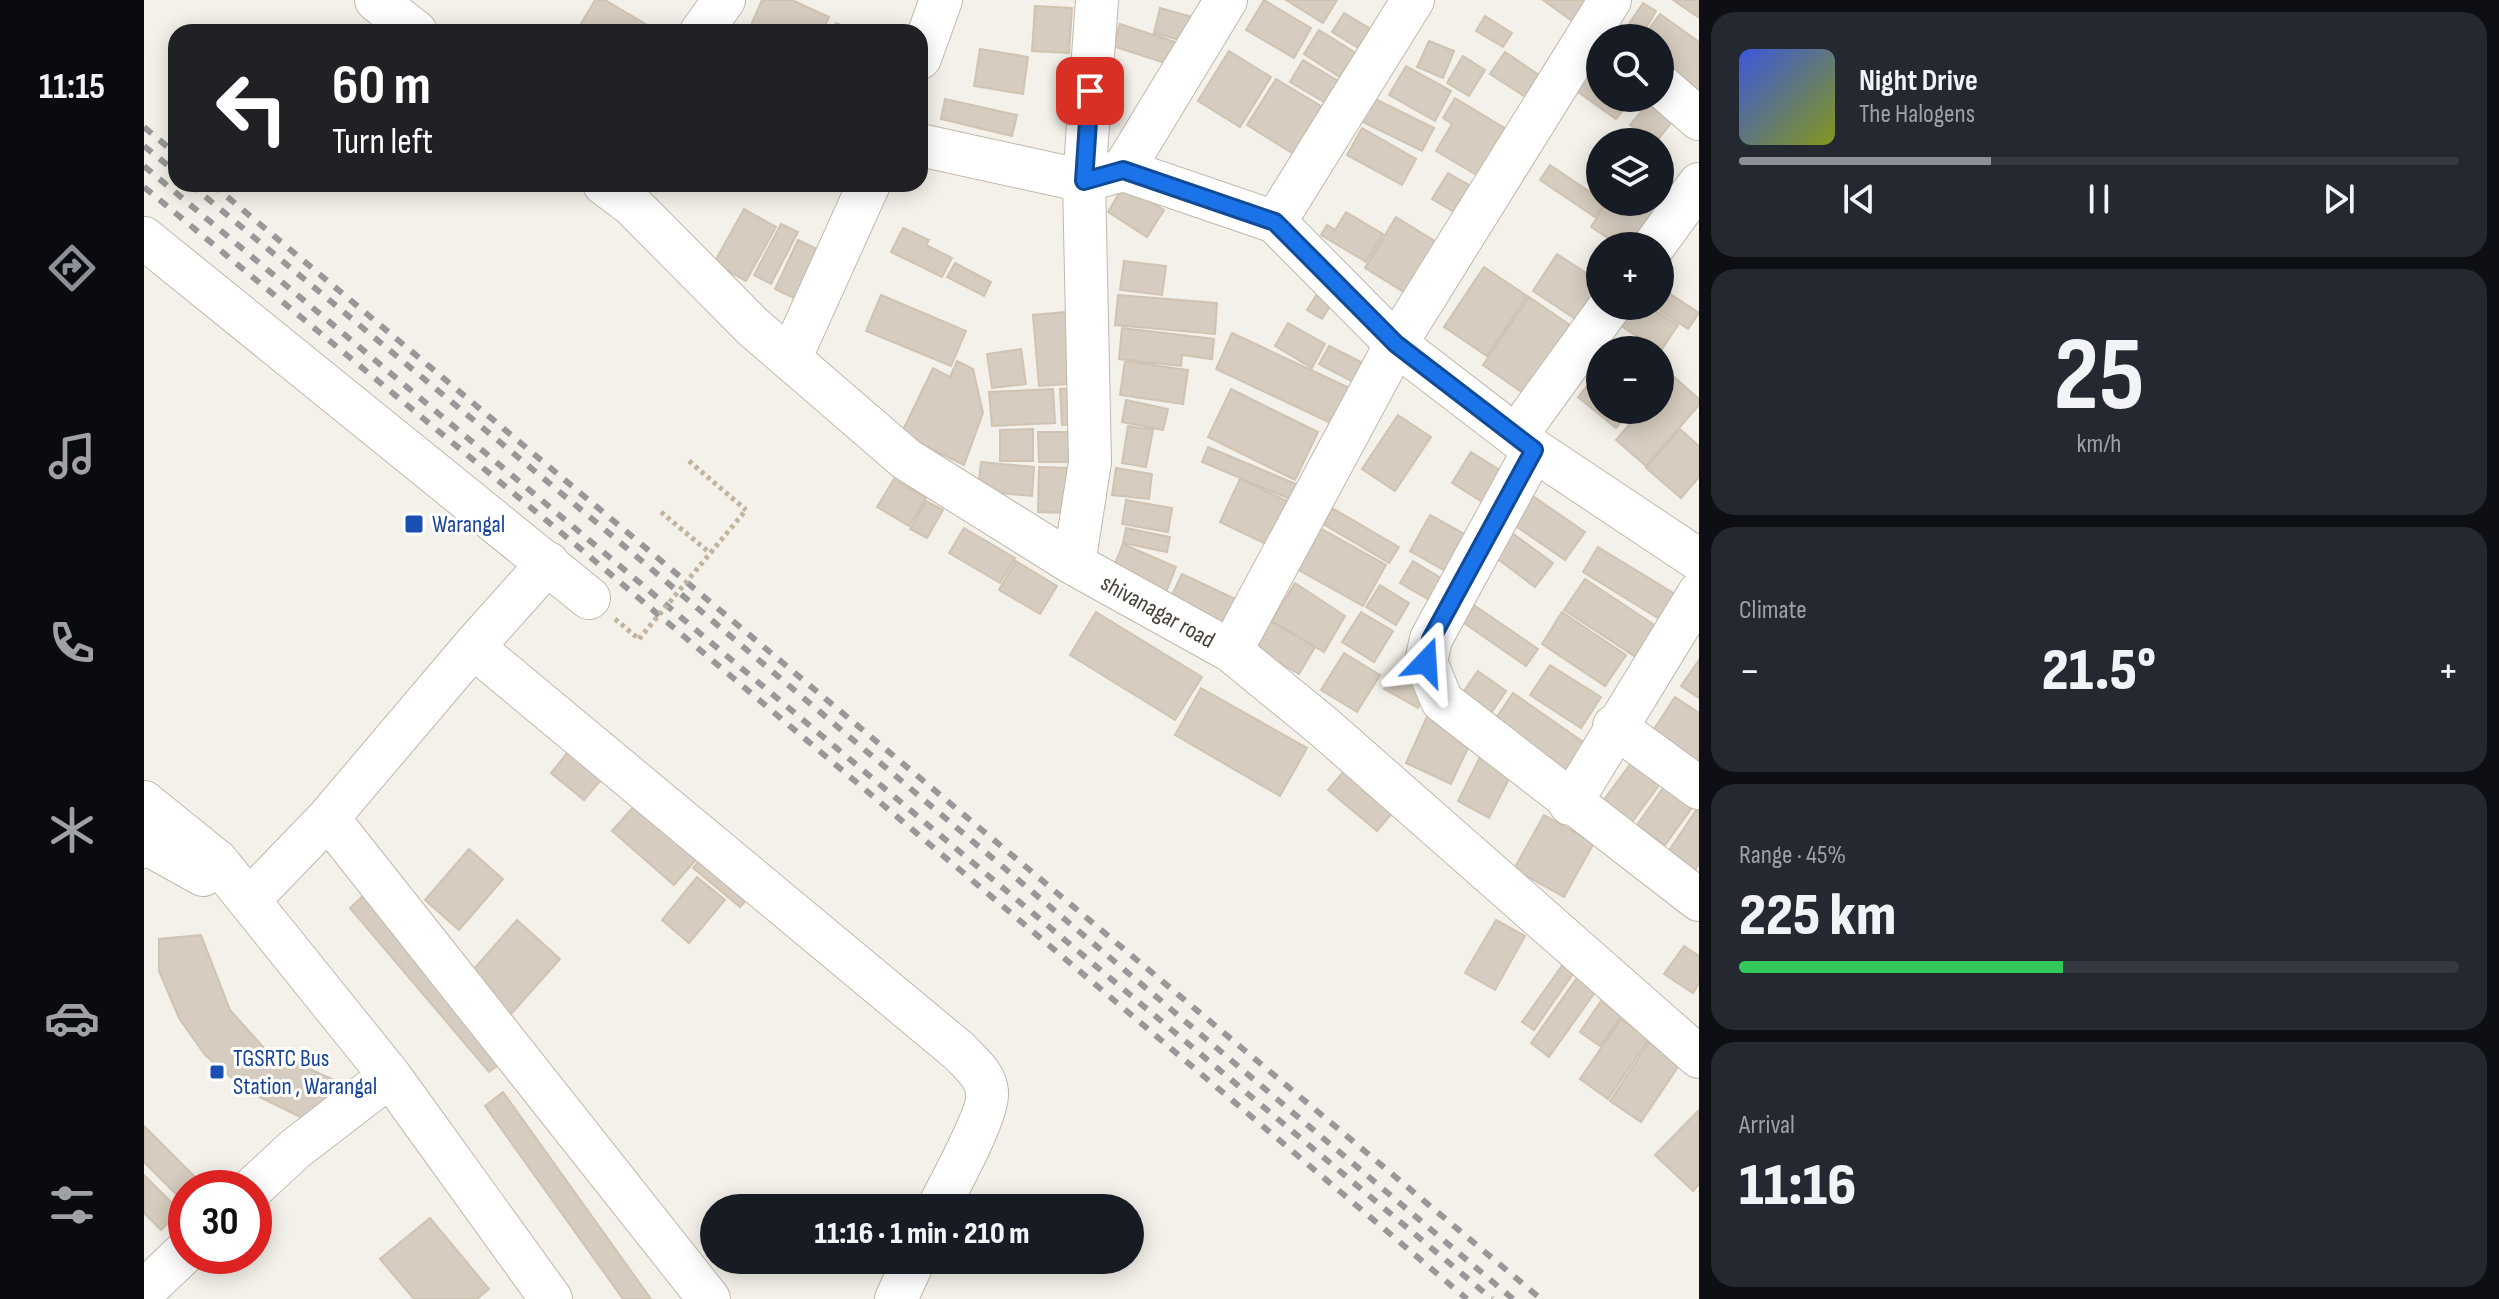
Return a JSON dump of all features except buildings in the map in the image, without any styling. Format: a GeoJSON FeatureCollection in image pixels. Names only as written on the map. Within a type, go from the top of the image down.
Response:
{"type":"FeatureCollection","features":[{"type":"Feature","properties":{"kind":"street"},"geometry":{"type":"LineString","coordinates":[[376,0],[406,24]]}},
{"type":"Feature","properties":{"kind":"street"},"geometry":{"type":"LineString","coordinates":[[707,24],[724,0]]}},
{"type":"Feature","properties":{"kind":"street"},"geometry":{"type":"LineString","coordinates":[[928,36],[941,0]]}},
{"type":"Feature","properties":{"kind":"street"},"geometry":{"type":"LineString","coordinates":[[1074,564],[1090,462],[1103,175],[1097,0]]}},
{"type":"Feature","properties":{"kind":"street"},"geometry":{"type":"LineString","coordinates":[[1103,175],[1226,0]]}},
{"type":"Feature","properties":{"kind":"street"},"geometry":{"type":"LineString","coordinates":[[1275,222],[1413,0]]}},
{"type":"Feature","properties":{"kind":"street"},"geometry":{"type":"LineString","coordinates":[[1231,651],[1396,344],[1603,21]]}},
{"type":"Feature","properties":{"kind":"street"},"geometry":{"type":"LineString","coordinates":[[1674,97],[1699,119]]}},
{"type":"Feature","properties":{"kind":"street"},"geometry":{"type":"LineString","coordinates":[[928,146],[1103,175],[1275,222],[1396,344],[1525,443],[1699,560]]}},
{"type":"Feature","properties":{"kind":"street"},"geometry":{"type":"LineString","coordinates":[[1664,232],[1699,184]]}},
{"type":"Feature","properties":{"kind":"street","name":"shivanagar road"},"geometry":{"type":"LineString","coordinates":[[615,192],[632,205],[753,327],[906,459],[1074,564],[1231,651],[1694,1042]]}},
{"type":"Feature","properties":{"kind":"street"},"geometry":{"type":"LineString","coordinates":[[790,359],[865,192]]}},
{"type":"Feature","properties":{"kind":"street"},"geometry":{"type":"LineString","coordinates":[[144,238],[589,598]]}},
{"type":"Feature","properties":{"kind":"street"},"geometry":{"type":"LineString","coordinates":[[1601,320],[1525,443],[1431,639],[1426,662],[1442,701],[1570,804],[1699,900]]}},
{"type":"Feature","properties":{"kind":"street"},"geometry":{"type":"LineString","coordinates":[[249,900],[328,818],[548,563]]}},
{"type":"Feature","properties":{"kind":"street"},"geometry":{"type":"LineString","coordinates":[[1570,804],[1614,726],[1699,593]]}},
{"type":"Feature","properties":{"kind":"street"},"geometry":{"type":"LineString","coordinates":[[473,647],[959,1051],[983,1077],[988,1094],[945,1194]]}},
{"type":"Feature","properties":{"kind":"street"},"geometry":{"type":"LineString","coordinates":[[1614,726],[1699,788]]}},
{"type":"Feature","properties":{"kind":"street"},"geometry":{"type":"LineString","coordinates":[[144,802],[217,861],[249,900],[390,1076],[551,1299]]}},
{"type":"Feature","properties":{"kind":"street"},"geometry":{"type":"LineString","coordinates":[[328,818],[709,1299]]}},
{"type":"Feature","properties":{"kind":"street"},"geometry":{"type":"LineString","coordinates":[[144,847],[147,844],[249,900]]}},
{"type":"Feature","properties":{"kind":"street"},"geometry":{"type":"LineString","coordinates":[[272,1170],[390,1076]]}},
{"type":"Feature","properties":{"kind":"street"},"geometry":{"type":"LineString","coordinates":[[144,1291],[168,1268]]}},
{"type":"Feature","properties":{"kind":"street"},"geometry":{"type":"LineString","coordinates":[[896,1299],[908,1274]]}},
{"type":"Feature","properties":{"kind":"path"},"geometry":{"type":"LineString","coordinates":[[639,639],[746,510],[689,461]]}},
{"type":"Feature","properties":{"kind":"path"},"geometry":{"type":"LineString","coordinates":[[661,512],[710,553]]}},
{"type":"Feature","properties":{"kind":"railway"},"geometry":{"type":"LineString","coordinates":[[144,127],[168,147]]}},
{"type":"Feature","properties":{"kind":"railway"},"geometry":{"type":"LineString","coordinates":[[144,146],[168,166]]}},
{"type":"Feature","properties":{"kind":"railway"},"geometry":{"type":"LineString","coordinates":[[144,166],[168,186]]}},
{"type":"Feature","properties":{"kind":"railway"},"geometry":{"type":"LineString","coordinates":[[144,187],[576,545],[1467,1299]]}},
{"type":"Feature","properties":{"kind":"railway"},"geometry":{"type":"LineString","coordinates":[[175,192],[1492,1299]]}},
{"type":"Feature","properties":{"kind":"railway"},"geometry":{"type":"LineString","coordinates":[[200,192],[597,523],[1513,1299]]}},
{"type":"Feature","properties":{"kind":"railway"},"geometry":{"type":"LineString","coordinates":[[222,192],[1541,1299]]}},
{"type":"Feature","properties":{"kind":"place","name":"Warangal"},"geometry":{"type":"Point","coordinates":[414,524]}},
{"type":"Feature","properties":{"kind":"place","name":"TGSRTC Bus Station , Warangal"},"geometry":{"type":"Point","coordinates":[217,1072]}},
{"type":"Feature","properties":{"kind":"route"},"geometry":{"type":"LineString","coordinates":[[1090,91],[1084,181],[1123,170],[1275,222],[1396,344],[1534,450],[1431,639],[1426,662]]}}]}
